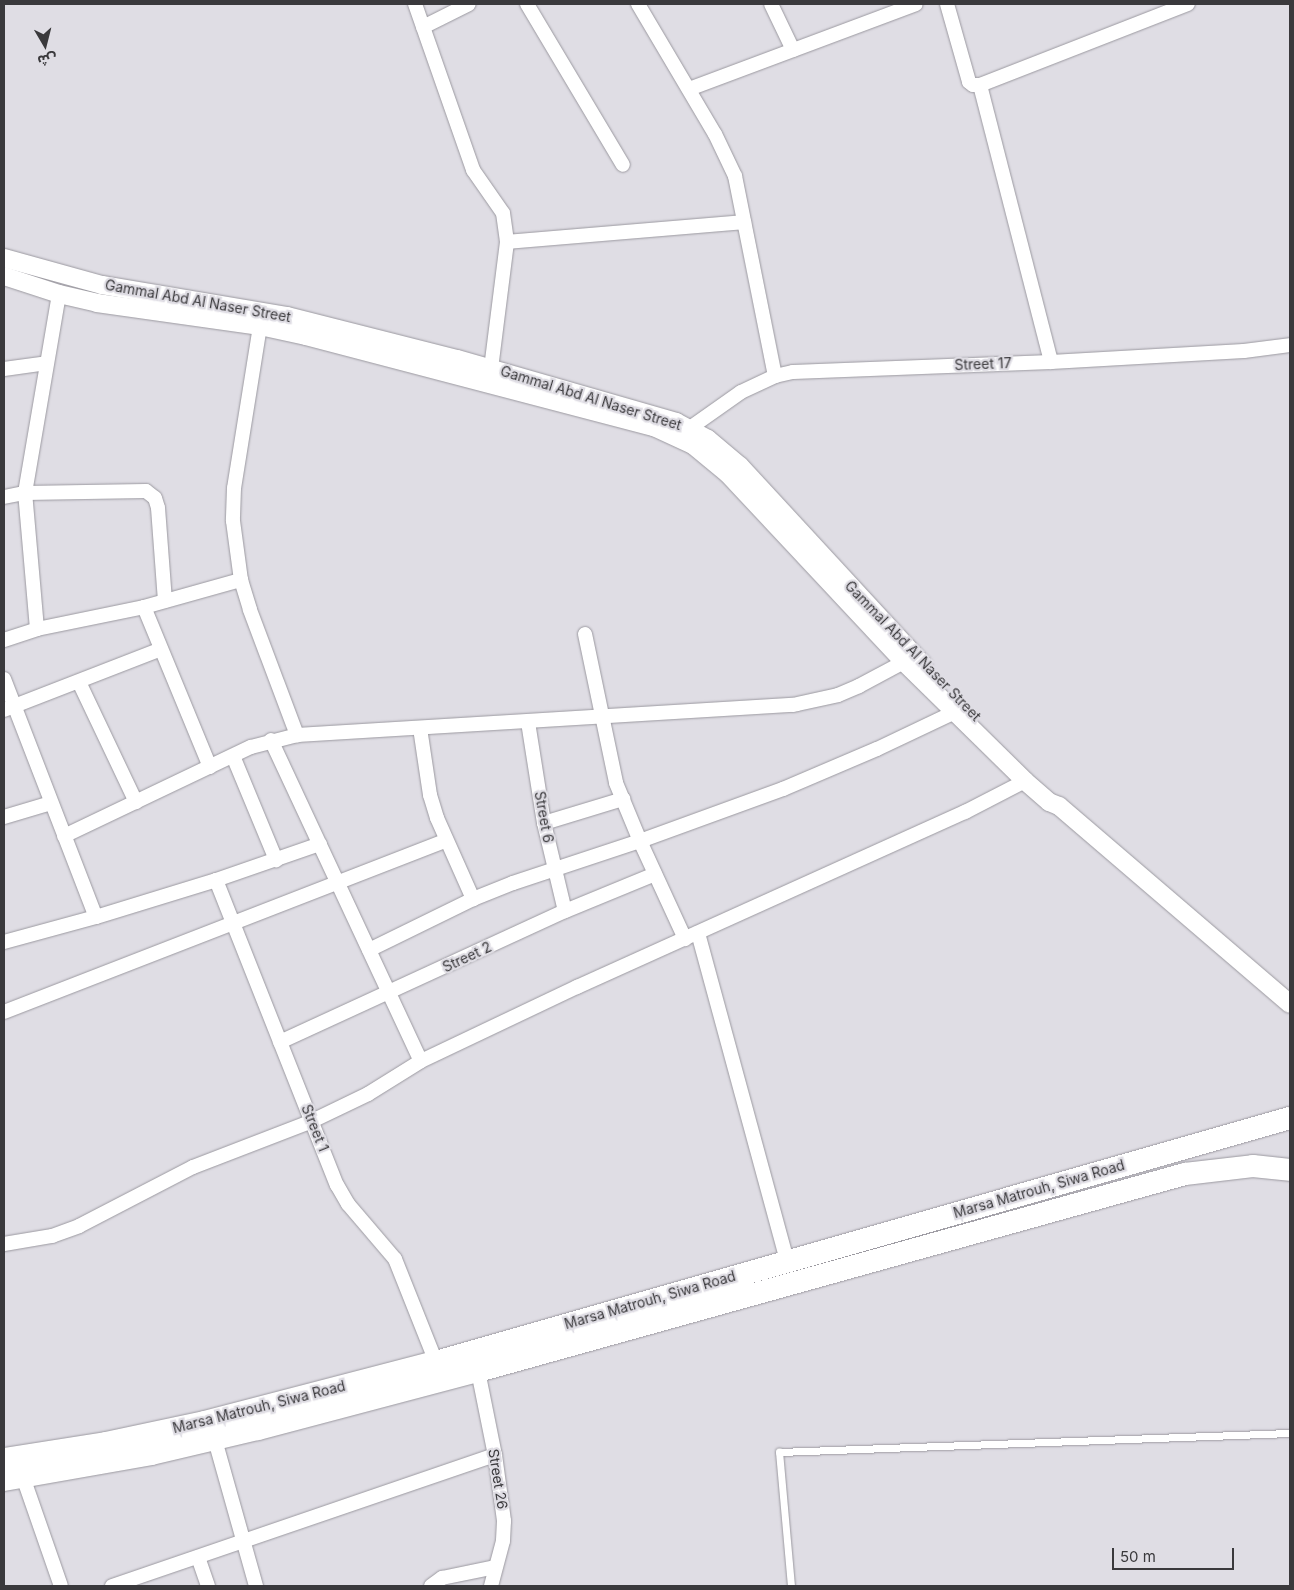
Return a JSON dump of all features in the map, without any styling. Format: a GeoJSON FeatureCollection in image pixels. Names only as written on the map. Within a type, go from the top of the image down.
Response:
{"type":"FeatureCollection","features":[{"type":"Feature","properties":{"kind":"main road","name":"Marsa Matrouh, Siwa Road"},"geometry":{"type":"LineString","coordinates":[[9,1471],[106,1443],[197,1424],[436,1362],[1290,1118]]}},
{"type":"Feature","properties":{"kind":"main road","name":"Marsa Matrouh, Siwa Road"},"geometry":{"type":"LineString","coordinates":[[9,1471],[152,1454],[215,1440],[478,1371],[1185,1174],[1253,1166],[1290,1170]]}},
{"type":"Feature","properties":{"kind":"street"},"geometry":{"type":"LineString","coordinates":[[415,4],[473,170],[503,213],[507,242],[491,368]]}},
{"type":"Feature","properties":{"kind":"street"},"geometry":{"type":"LineString","coordinates":[[423,26],[469,4]]}},
{"type":"Feature","properties":{"kind":"street"},"geometry":{"type":"LineString","coordinates":[[527,4],[623,164]]}},
{"type":"Feature","properties":{"kind":"street"},"geometry":{"type":"LineString","coordinates":[[638,4],[690,89],[728,157],[735,176],[775,376]]}},
{"type":"Feature","properties":{"kind":"street"},"geometry":{"type":"LineString","coordinates":[[771,4],[793,50]]}},
{"type":"Feature","properties":{"kind":"street"},"geometry":{"type":"LineString","coordinates":[[690,89],[916,4]]}},
{"type":"Feature","properties":{"kind":"street"},"geometry":{"type":"LineString","coordinates":[[947,4],[969,82],[980,86],[1188,4]]}},
{"type":"Feature","properties":{"kind":"street"},"geometry":{"type":"LineString","coordinates":[[980,86],[1051,362]]}},
{"type":"Feature","properties":{"kind":"street"},"geometry":{"type":"LineString","coordinates":[[507,242],[744,222]]}},
{"type":"Feature","properties":{"kind":"street","name":"Gammal Abd Al Naser Street"},"geometry":{"type":"LineString","coordinates":[[4,258],[82,281],[271,312],[654,427],[693,446],[727,473],[904,662],[1025,781],[1049,802],[1059,806],[1289,1004]]}},
{"type":"Feature","properties":{"kind":"street","name":"Gammal Abd Al Naser Street"},"geometry":{"type":"LineString","coordinates":[[4,276],[58,294],[97,303],[260,326],[456,366],[491,368],[662,416],[690,428],[725,451],[740,466],[912,654],[1055,795],[1059,806]]}},
{"type":"Feature","properties":{"kind":"street"},"geometry":{"type":"LineString","coordinates":[[37,629],[25,493],[58,294]]}},
{"type":"Feature","properties":{"kind":"street"},"geometry":{"type":"LineString","coordinates":[[260,326],[234,488],[233,521],[241,580],[250,610],[297,735]]}},
{"type":"Feature","properties":{"kind":"street","name":"Street 17"},"geometry":{"type":"LineString","coordinates":[[690,428],[741,392],[775,376],[811,370],[1051,362],[1244,350],[1290,345]]}},
{"type":"Feature","properties":{"kind":"street"},"geometry":{"type":"LineString","coordinates":[[4,369],[47,363]]}},
{"type":"Feature","properties":{"kind":"street"},"geometry":{"type":"LineString","coordinates":[[4,497],[25,493],[146,491],[155,498],[158,508],[165,601]]}},
{"type":"Feature","properties":{"kind":"street"},"geometry":{"type":"LineString","coordinates":[[4,640],[37,629],[144,607],[241,580]]}},
{"type":"Feature","properties":{"kind":"street"},"geometry":{"type":"LineString","coordinates":[[144,607],[210,767]]}},
{"type":"Feature","properties":{"kind":"street"},"geometry":{"type":"LineString","coordinates":[[585,634],[616,782],[640,841],[685,939]]}},
{"type":"Feature","properties":{"kind":"street"},"geometry":{"type":"LineString","coordinates":[[9,708],[161,649]]}},
{"type":"Feature","properties":{"kind":"street"},"geometry":{"type":"LineString","coordinates":[[64,836],[271,740],[297,735],[603,718],[793,705],[816,701],[859,686],[904,662]]}},
{"type":"Feature","properties":{"kind":"street"},"geometry":{"type":"LineString","coordinates":[[4,679],[9,708],[52,803],[96,917]]}},
{"type":"Feature","properties":{"kind":"street"},"geometry":{"type":"LineString","coordinates":[[79,682],[136,802]]}},
{"type":"Feature","properties":{"kind":"street"},"geometry":{"type":"LineString","coordinates":[[369,950],[473,899],[554,869],[640,841],[815,776],[955,712]]}},
{"type":"Feature","properties":{"kind":"street","name":"Street 6"},"geometry":{"type":"LineString","coordinates":[[528,722],[544,823],[565,912]]}},
{"type":"Feature","properties":{"kind":"street"},"geometry":{"type":"LineString","coordinates":[[420,728],[430,794],[446,841],[473,899]]}},
{"type":"Feature","properties":{"kind":"street"},"geometry":{"type":"LineString","coordinates":[[271,740],[421,1061]]}},
{"type":"Feature","properties":{"kind":"street"},"geometry":{"type":"LineString","coordinates":[[233,756],[276,860]]}},
{"type":"Feature","properties":{"kind":"street"},"geometry":{"type":"LineString","coordinates":[[4,1244],[52,1236],[79,1226],[193,1167],[312,1121],[368,1094],[421,1061],[965,812],[1025,781]]}},
{"type":"Feature","properties":{"kind":"street"},"geometry":{"type":"LineString","coordinates":[[544,823],[623,799]]}},
{"type":"Feature","properties":{"kind":"street"},"geometry":{"type":"LineString","coordinates":[[4,817],[52,803]]}},
{"type":"Feature","properties":{"kind":"street"},"geometry":{"type":"LineString","coordinates":[[4,1012],[446,841]]}},
{"type":"Feature","properties":{"kind":"street"},"geometry":{"type":"LineString","coordinates":[[4,942],[96,917],[216,880],[320,844]]}},
{"type":"Feature","properties":{"kind":"street","name":"Street 2"},"geometry":{"type":"LineString","coordinates":[[280,1042],[565,912],[655,874]]}},
{"type":"Feature","properties":{"kind":"street","name":"Street 1"},"geometry":{"type":"LineString","coordinates":[[216,880],[337,1185],[348,1204],[395,1259],[436,1362]]}},
{"type":"Feature","properties":{"kind":"street"},"geometry":{"type":"LineString","coordinates":[[698,933],[787,1261]]}},
{"type":"Feature","properties":{"kind":"street","name":"Street 26"},"geometry":{"type":"LineString","coordinates":[[478,1371],[495,1455],[504,1521],[502,1541],[491,1586]]}},
{"type":"Feature","properties":{"kind":"street"},"geometry":{"type":"LineString","coordinates":[[215,1440],[256,1586]]}},
{"type":"Feature","properties":{"kind":"street"},"geometry":{"type":"LineString","coordinates":[[112,1586],[128,1584],[198,1556],[495,1455]]}},
{"type":"Feature","properties":{"kind":"street"},"geometry":{"type":"LineString","coordinates":[[9,1471],[61,1586]]}},
{"type":"Feature","properties":{"kind":"street"},"geometry":{"type":"LineString","coordinates":[[198,1556],[208,1586]]}},
{"type":"Feature","properties":{"kind":"street"},"geometry":{"type":"LineString","coordinates":[[431,1586],[442,1578],[496,1567]]}},
{"type":"Feature","properties":{"kind":"lane"},"geometry":{"type":"LineString","coordinates":[[791,1586],[779,1452],[1290,1433]]}}]}
